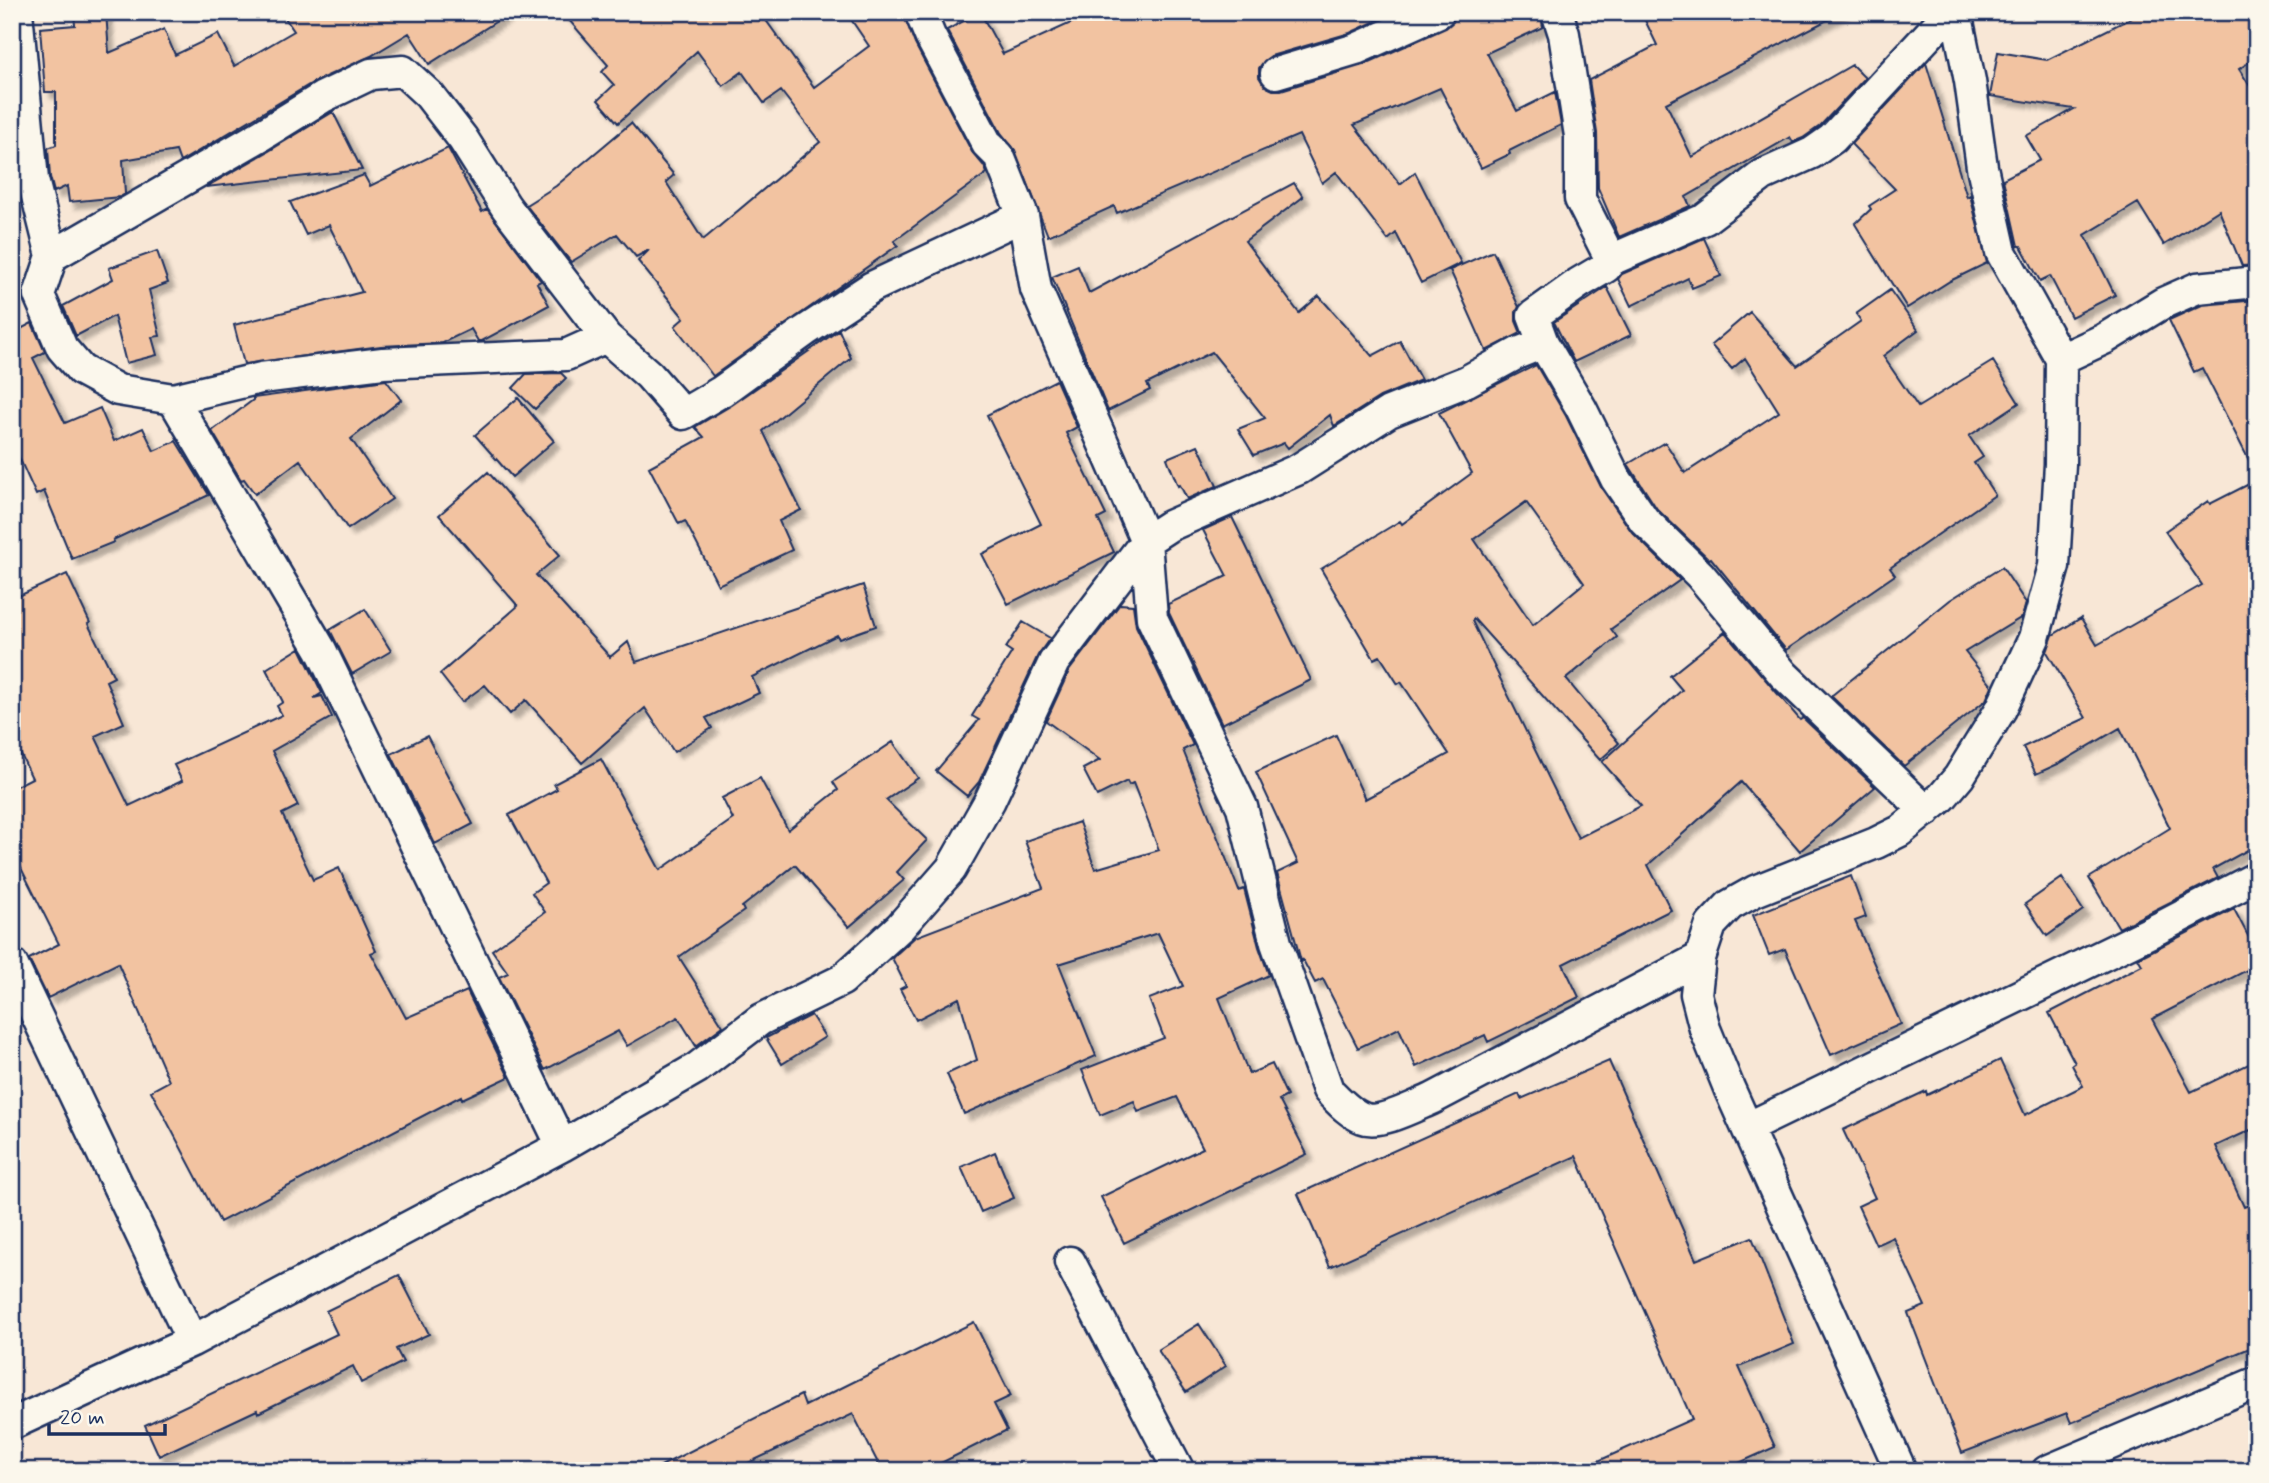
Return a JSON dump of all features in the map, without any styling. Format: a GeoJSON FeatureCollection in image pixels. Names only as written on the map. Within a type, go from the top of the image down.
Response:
{"type":"FeatureCollection","features":[{"type":"Feature","properties":{"kind":"street"},"geometry":{"type":"LineString","coordinates":[[16,12],[33,180],[52,256],[38,295],[62,348],[80,370],[118,390],[173,398],[261,378],[383,363],[566,355],[606,337]]}},
{"type":"Feature","properties":{"kind":"street"},"geometry":{"type":"LineString","coordinates":[[920,12],[987,144],[999,156],[1023,216],[1036,289],[1146,541],[1152,618],[1242,807],[1276,943],[1328,1090],[1346,1108],[1364,1119],[1386,1117],[1432,1100],[1700,958]]}},
{"type":"Feature","properties":{"kind":"street"},"geometry":{"type":"LineString","coordinates":[[1276,74],[1356,49],[1440,12]]}},
{"type":"Feature","properties":{"kind":"street"},"geometry":{"type":"LineString","coordinates":[[1557,12],[1564,34],[1580,135],[1580,199],[1611,260]]}},
{"type":"Feature","properties":{"kind":"street"},"geometry":{"type":"LineString","coordinates":[[1926,811],[1784,675],[1700,575],[1644,520],[1616,479],[1581,408],[1543,343],[1533,316],[1606,267],[1611,260],[1706,219],[1763,175],[1812,153],[1832,139],[1950,12]]}},
{"type":"Feature","properties":{"kind":"street"},"geometry":{"type":"LineString","coordinates":[[1901,1471],[1747,1128],[1705,1029],[1696,993],[1700,958],[1710,925],[1730,905],[1755,891],[1877,843],[1900,831],[1942,797],[1966,766],[2001,709],[2034,638],[2054,566],[2060,464],[2061,359],[2001,252],[1982,167],[1970,81],[1956,12]]}},
{"type":"Feature","properties":{"kind":"street"},"geometry":{"type":"LineString","coordinates":[[52,256],[323,97],[371,74],[403,71],[429,95],[463,139],[506,207],[606,337],[649,375],[683,414],[722,391],[872,287],[1023,216]]}},
{"type":"Feature","properties":{"kind":"street"},"geometry":{"type":"LineString","coordinates":[[2061,359],[2197,288],[2257,282]]}},
{"type":"Feature","properties":{"kind":"street"},"geometry":{"type":"LineString","coordinates":[[12,1424],[192,1341],[562,1146],[697,1068],[760,1020],[842,980],[900,927],[951,869],[990,800],[1054,662],[1146,541],[1169,526],[1299,469],[1389,412],[1467,381],[1518,353],[1543,343]]}},
{"type":"Feature","properties":{"kind":"street"},"geometry":{"type":"LineString","coordinates":[[173,398],[321,650],[562,1146]]}},
{"type":"Feature","properties":{"kind":"street"},"geometry":{"type":"LineString","coordinates":[[1747,1128],[2159,928],[2257,877]]}},
{"type":"Feature","properties":{"kind":"street"},"geometry":{"type":"LineString","coordinates":[[12,964],[192,1341]]}},
{"type":"Feature","properties":{"kind":"street"},"geometry":{"type":"LineString","coordinates":[[1070,1262],[1179,1471]]}},
{"type":"Feature","properties":{"kind":"street"},"geometry":{"type":"LineString","coordinates":[[2047,1471],[2257,1382]]}},
{"type":"Feature","properties":{"kind":"building"},"geometry":{"type":"Polygon","coordinates":[[[106,12],[109,53],[164,29],[175,55],[218,34],[234,66],[294,31],[281,12],[511,12],[429,64],[409,33],[371,56],[314,82],[180,162],[176,151],[123,160],[125,194],[120,197],[69,202],[67,186],[54,192],[50,177],[48,148],[56,145],[56,92],[45,92],[40,28],[75,25],[74,14],[106,12]]]}},
{"type":"Feature","properties":{"kind":"building"},"geometry":{"type":"Polygon","coordinates":[[[562,12],[760,12],[814,87],[869,46],[846,12],[903,12],[915,44],[972,152],[987,173],[894,241],[898,245],[713,376],[675,326],[684,318],[638,261],[649,250],[636,257],[617,234],[571,262],[526,205],[556,186],[631,123],[674,175],[666,182],[703,240],[820,142],[781,91],[764,103],[742,72],[723,86],[697,51],[618,123],[598,100],[614,85],[602,72],[608,65],[562,12]]]}},
{"type":"Feature","properties":{"kind":"building"},"geometry":{"type":"Polygon","coordinates":[[[980,12],[1003,54],[1095,12],[1395,12],[1350,33],[1271,56],[1259,68],[1259,77],[1265,86],[1281,90],[1363,65],[1446,28],[1453,22],[1456,12],[1540,12],[1543,27],[1487,53],[1517,111],[1555,92],[1561,125],[1481,168],[1440,88],[1354,125],[1400,184],[1415,172],[1461,263],[1421,283],[1396,233],[1388,240],[1336,172],[1322,183],[1299,135],[1117,213],[1114,206],[1048,236],[1015,150],[1001,133],[947,30],[980,12]]]}},
{"type":"Feature","properties":{"kind":"building"},"geometry":{"type":"Polygon","coordinates":[[[1641,12],[1843,12],[1666,103],[1692,157],[1852,65],[1865,78],[1820,126],[1803,138],[1793,142],[1790,137],[1686,197],[1690,206],[1619,237],[1598,188],[1597,133],[1589,80],[1657,45],[1641,12]]]}},
{"type":"Feature","properties":{"kind":"building"},"geometry":{"type":"Polygon","coordinates":[[[2143,12],[2257,12],[2257,57],[2239,69],[2257,97],[2257,265],[2242,266],[2219,210],[2164,245],[2138,203],[2085,235],[2115,295],[2071,317],[2050,276],[2040,281],[2021,246],[2018,246],[2003,179],[2040,160],[2026,136],[2074,109],[1990,96],[1998,52],[2047,60],[2143,12]]]}},
{"type":"Feature","properties":{"kind":"building"},"geometry":{"type":"Polygon","coordinates":[[[1926,63],[1967,197],[1970,195],[1987,263],[1950,281],[1907,308],[1855,224],[1871,209],[1869,206],[1895,189],[1851,144],[1926,63]]]}},
{"type":"Feature","properties":{"kind":"building"},"geometry":{"type":"Polygon","coordinates":[[[333,112],[362,170],[206,187],[269,151],[333,112]]]}},
{"type":"Feature","properties":{"kind":"building"},"geometry":{"type":"Polygon","coordinates":[[[448,148],[482,212],[487,209],[541,281],[537,283],[549,305],[482,341],[478,341],[471,329],[442,343],[381,346],[244,364],[234,325],[362,292],[329,225],[306,235],[290,202],[364,175],[370,186],[448,148]]]}},
{"type":"Feature","properties":{"kind":"building"},"geometry":{"type":"Polygon","coordinates":[[[1294,183],[1303,197],[1245,241],[1299,313],[1319,296],[1372,356],[1400,341],[1421,380],[1380,397],[1334,426],[1330,415],[1288,448],[1284,443],[1254,455],[1238,429],[1265,418],[1212,352],[1147,384],[1150,390],[1108,411],[1052,277],[1078,266],[1089,293],[1294,183]]]}},
{"type":"Feature","properties":{"kind":"building"},"geometry":{"type":"Polygon","coordinates":[[[1704,238],[1721,276],[1692,288],[1688,278],[1631,306],[1618,279],[1622,274],[1704,238]]]}},
{"type":"Feature","properties":{"kind":"building"},"geometry":{"type":"Polygon","coordinates":[[[157,251],[168,283],[149,290],[160,336],[152,337],[157,355],[126,363],[114,316],[76,336],[63,306],[113,279],[109,268],[157,251]]]}},
{"type":"Feature","properties":{"kind":"building"},"geometry":{"type":"Polygon","coordinates":[[[1493,251],[1519,307],[1516,321],[1521,333],[1486,351],[1450,270],[1493,251]]]}},
{"type":"Feature","properties":{"kind":"building"},"geometry":{"type":"Polygon","coordinates":[[[1607,287],[1631,335],[1574,362],[1554,322],[1607,287]]]}},
{"type":"Feature","properties":{"kind":"building"},"geometry":{"type":"Polygon","coordinates":[[[1890,290],[1918,330],[1883,356],[1918,407],[1993,361],[2019,403],[1969,436],[1983,457],[1974,463],[1995,495],[1890,568],[1895,575],[1786,650],[1711,558],[1657,509],[1628,464],[1665,442],[1685,473],[1779,412],[1745,358],[1732,369],[1711,345],[1750,312],[1797,366],[1861,321],[1856,314],[1890,290]]]}},
{"type":"Feature","properties":{"kind":"building"},"geometry":{"type":"Polygon","coordinates":[[[2257,300],[2257,476],[2202,368],[2194,372],[2169,320],[2202,305],[2257,300]]]}},
{"type":"Feature","properties":{"kind":"building"},"geometry":{"type":"Polygon","coordinates":[[[12,316],[19,330],[32,323],[45,352],[33,358],[65,423],[100,408],[114,441],[143,428],[154,451],[176,441],[209,495],[113,540],[114,542],[72,559],[44,491],[36,495],[12,442],[12,316]]]}},
{"type":"Feature","properties":{"kind":"building"},"geometry":{"type":"Polygon","coordinates":[[[839,330],[851,358],[763,431],[801,510],[779,521],[792,550],[718,585],[685,521],[679,524],[649,467],[704,437],[695,427],[732,405],[839,330]]]}},
{"type":"Feature","properties":{"kind":"building"},"geometry":{"type":"Polygon","coordinates":[[[1536,365],[1566,416],[1602,489],[1632,532],[1680,580],[1611,629],[1617,637],[1566,679],[1619,743],[1600,760],[1474,619],[1472,621],[1578,838],[1641,806],[1602,762],[1682,690],[1670,676],[1725,632],[1800,720],[1803,718],[1875,787],[1800,851],[1741,782],[1648,865],[1671,910],[1563,964],[1579,997],[1488,1042],[1485,1035],[1416,1067],[1399,1028],[1358,1048],[1323,979],[1315,983],[1303,960],[1301,961],[1277,873],[1298,863],[1256,772],[1336,735],[1365,799],[1449,754],[1401,682],[1398,684],[1380,656],[1374,659],[1321,569],[1400,521],[1402,524],[1472,473],[1439,413],[1536,365]],[[1526,502],[1474,539],[1533,625],[1584,583],[1526,502]]]}},
{"type":"Feature","properties":{"kind":"building"},"geometry":{"type":"Polygon","coordinates":[[[561,373],[566,378],[535,409],[513,388],[526,374],[561,373]]]}},
{"type":"Feature","properties":{"kind":"building"},"geometry":{"type":"Polygon","coordinates":[[[386,380],[401,400],[351,439],[392,499],[348,529],[300,460],[255,494],[244,479],[241,480],[212,431],[253,398],[386,380]]]}},
{"type":"Feature","properties":{"kind":"building"},"geometry":{"type":"Polygon","coordinates":[[[1056,380],[1077,427],[1066,433],[1106,515],[1098,519],[1114,552],[1008,604],[982,554],[1041,524],[987,415],[1056,380]]]}},
{"type":"Feature","properties":{"kind":"building"},"geometry":{"type":"Polygon","coordinates":[[[518,398],[554,441],[512,477],[475,435],[518,398]]]}},
{"type":"Feature","properties":{"kind":"building"},"geometry":{"type":"Polygon","coordinates":[[[1198,445],[1217,486],[1187,499],[1180,485],[1178,486],[1167,458],[1198,445]]]}},
{"type":"Feature","properties":{"kind":"building"},"geometry":{"type":"Polygon","coordinates":[[[488,472],[560,555],[536,575],[610,657],[628,642],[636,662],[863,585],[876,626],[839,639],[837,635],[752,677],[759,693],[706,718],[712,728],[674,752],[645,708],[582,763],[526,700],[510,714],[485,685],[462,702],[440,674],[518,606],[439,515],[488,472]]]}},
{"type":"Feature","properties":{"kind":"building"},"geometry":{"type":"Polygon","coordinates":[[[2257,480],[2257,845],[2213,869],[2218,878],[2119,928],[2089,878],[2170,828],[2120,728],[2036,774],[2023,747],[2086,718],[2047,652],[2053,635],[2081,618],[2097,645],[2202,585],[2165,531],[2208,501],[2210,504],[2257,480]]]}},
{"type":"Feature","properties":{"kind":"building"},"geometry":{"type":"Polygon","coordinates":[[[1232,517],[1311,680],[1222,724],[1169,613],[1168,604],[1227,576],[1203,530],[1232,517]]]}},
{"type":"Feature","properties":{"kind":"building"},"geometry":{"type":"Polygon","coordinates":[[[2002,567],[2026,603],[2022,617],[1965,652],[1992,686],[1986,700],[1904,766],[1831,696],[1950,600],[2002,567]]]}},
{"type":"Feature","properties":{"kind":"building"},"geometry":{"type":"Polygon","coordinates":[[[67,574],[114,677],[106,681],[124,723],[95,736],[129,806],[182,781],[174,765],[282,715],[277,706],[283,702],[266,669],[300,648],[322,693],[314,698],[322,696],[332,717],[272,751],[298,806],[282,814],[313,880],[339,868],[376,951],[371,953],[406,1018],[467,991],[509,1077],[462,1099],[461,1096],[220,1222],[151,1091],[169,1081],[118,963],[48,998],[29,959],[59,944],[12,850],[12,788],[32,778],[12,736],[12,599],[67,574]]]}},
{"type":"Feature","properties":{"kind":"building"},"geometry":{"type":"Polygon","coordinates":[[[1120,604],[1133,605],[1136,626],[1193,745],[1183,750],[1239,891],[1244,889],[1269,975],[1219,998],[1249,1074],[1272,1064],[1287,1096],[1279,1100],[1307,1154],[1124,1243],[1101,1197],[1203,1148],[1177,1097],[1138,1112],[1134,1101],[1100,1115],[1082,1070],[1164,1038],[1149,999],[1183,986],[1158,933],[1059,964],[1096,1056],[964,1114],[947,1074],[977,1060],[959,998],[916,1020],[900,989],[906,986],[892,958],[915,937],[1043,888],[1025,841],[1079,822],[1095,869],[1159,850],[1133,783],[1129,785],[1127,781],[1097,796],[1083,769],[1100,760],[1046,721],[1069,671],[1120,604]]]}},
{"type":"Feature","properties":{"kind":"building"},"geometry":{"type":"Polygon","coordinates":[[[365,609],[391,651],[352,674],[330,630],[365,609]]]}},
{"type":"Feature","properties":{"kind":"building"},"geometry":{"type":"Polygon","coordinates":[[[1023,622],[1050,638],[1038,655],[979,782],[967,796],[936,771],[979,720],[972,716],[1012,652],[1006,648],[1023,622]]]}},
{"type":"Feature","properties":{"kind":"building"},"geometry":{"type":"Polygon","coordinates":[[[427,736],[473,824],[435,844],[391,754],[427,736]]]}},
{"type":"Feature","properties":{"kind":"building"},"geometry":{"type":"Polygon","coordinates":[[[893,742],[918,778],[886,800],[927,840],[897,872],[904,880],[849,927],[795,865],[742,907],[744,911],[679,957],[723,1026],[696,1046],[678,1017],[627,1046],[618,1031],[545,1070],[499,977],[508,973],[492,950],[545,912],[532,893],[546,883],[509,815],[557,789],[554,784],[601,759],[660,870],[733,819],[722,798],[760,778],[788,830],[838,790],[833,782],[893,742]]]}},
{"type":"Feature","properties":{"kind":"building"},"geometry":{"type":"Polygon","coordinates":[[[1851,876],[1866,917],[1855,921],[1901,1024],[1831,1055],[1785,949],[1769,955],[1753,915],[1851,876]]]}},
{"type":"Feature","properties":{"kind":"building"},"geometry":{"type":"Polygon","coordinates":[[[2062,878],[2083,910],[2047,936],[2025,904],[2062,878]]]}},
{"type":"Feature","properties":{"kind":"building"},"geometry":{"type":"Polygon","coordinates":[[[2234,909],[2257,953],[2257,965],[2152,1019],[2191,1092],[2257,1060],[2257,1127],[2216,1146],[2244,1207],[2257,1202],[2257,1345],[2071,1423],[2067,1413],[1962,1453],[1908,1313],[1925,1306],[1893,1237],[1876,1245],[1858,1206],[1875,1198],[1843,1130],[1926,1091],[1927,1095],[2000,1060],[2025,1115],[2083,1086],[2072,1065],[2075,1063],[2049,1013],[2142,965],[2138,958],[2234,909]]]}},
{"type":"Feature","properties":{"kind":"building"},"geometry":{"type":"Polygon","coordinates":[[[811,1015],[825,1037],[782,1064],[766,1038],[811,1015]]]}},
{"type":"Feature","properties":{"kind":"building"},"geometry":{"type":"Polygon","coordinates":[[[1609,1061],[1696,1260],[1752,1237],[1794,1344],[1739,1367],[1775,1447],[1721,1471],[1576,1471],[1692,1419],[1576,1156],[1330,1267],[1298,1194],[1519,1094],[1521,1099],[1609,1061]]]}},
{"type":"Feature","properties":{"kind":"building"},"geometry":{"type":"Polygon","coordinates":[[[995,1152],[1014,1198],[981,1212],[961,1167],[995,1152]]]}},
{"type":"Feature","properties":{"kind":"building"},"geometry":{"type":"Polygon","coordinates":[[[399,1275],[429,1334],[396,1349],[403,1362],[361,1383],[353,1366],[258,1413],[257,1410],[159,1456],[145,1425],[337,1334],[326,1311],[399,1275]]]}},
{"type":"Feature","properties":{"kind":"building"},"geometry":{"type":"Polygon","coordinates":[[[974,1322],[1011,1396],[994,1404],[1007,1430],[925,1471],[882,1471],[853,1414],[731,1471],[651,1471],[801,1395],[805,1406],[974,1322]]]}},
{"type":"Feature","properties":{"kind":"building"},"geometry":{"type":"Polygon","coordinates":[[[1199,1324],[1226,1366],[1186,1392],[1158,1350],[1199,1324]]]}}]}
